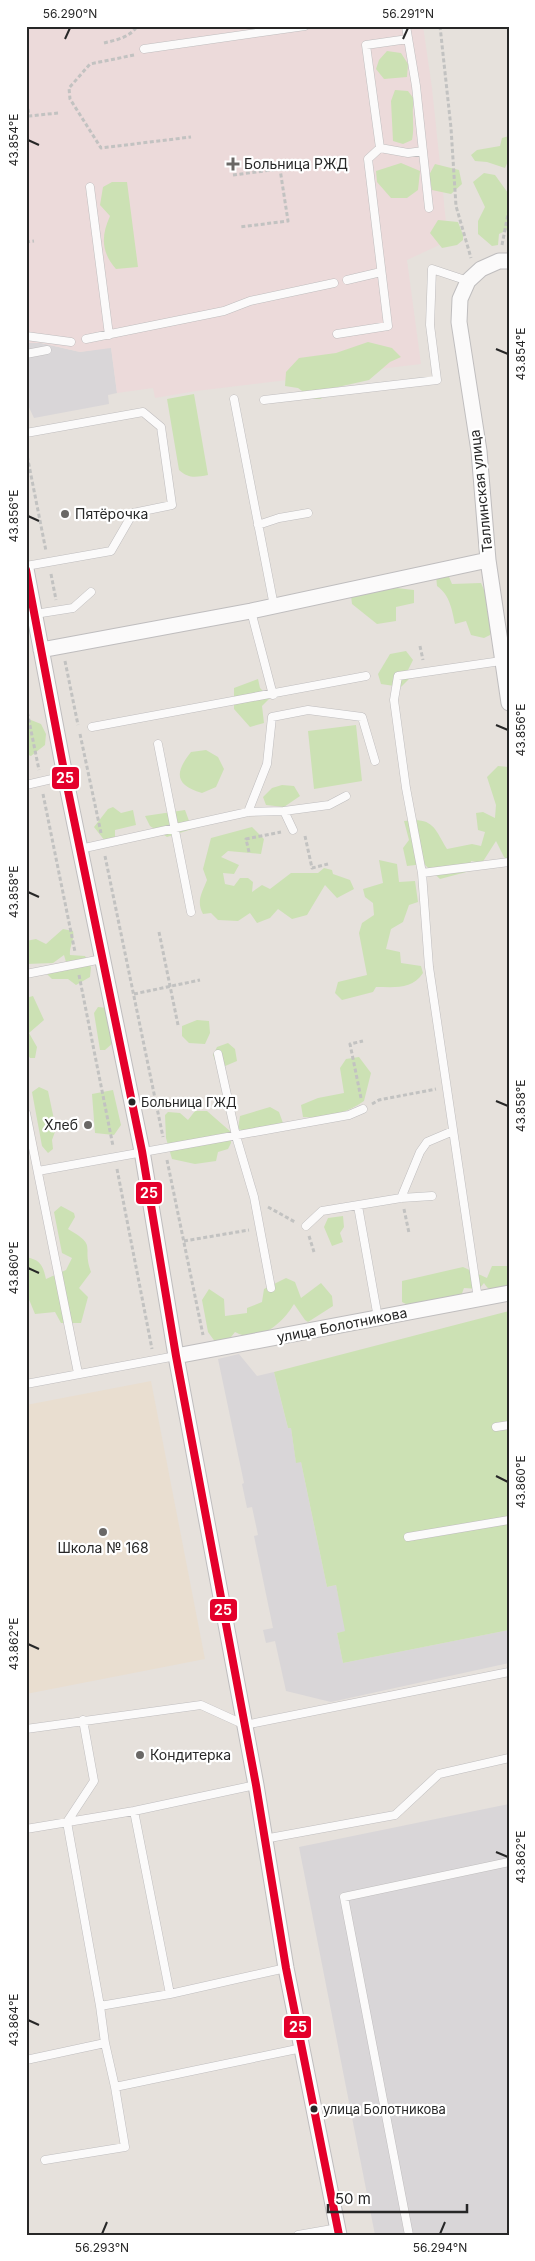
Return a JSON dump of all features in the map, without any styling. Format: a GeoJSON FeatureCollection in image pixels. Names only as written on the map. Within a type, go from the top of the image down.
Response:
{"type":"FeatureCollection","features":[{"type":"Feature","properties":{"kind":"street"},"geometry":{"type":"LineString","coordinates":[[471,278],[480,269],[504,261]]}},
{"type":"Feature","properties":{"kind":"street","name":"Таллинская улица"},"geometry":{"type":"LineString","coordinates":[[471,278],[460,299],[459,322],[479,451],[488,560],[501,661],[509,703]]}},
{"type":"Feature","properties":{"kind":"street"},"geometry":{"type":"LineString","coordinates":[[41,650],[251,611],[488,560]]}},
{"type":"Feature","properties":{"kind":"street"},"geometry":{"type":"LineString","coordinates":[[26,568],[29,596],[35,614],[65,776],[142,1152],[176,1356],[256,1784],[286,1968],[339,2231]]}},
{"type":"Feature","properties":{"kind":"street","name":"улица Болотникова"},"geometry":{"type":"LineString","coordinates":[[176,1356],[509,1293]]}},
{"type":"Feature","properties":{"kind":"lane"},"geometry":{"type":"LineString","coordinates":[[144,50],[305,26]]}},
{"type":"Feature","properties":{"kind":"lane"},"geometry":{"type":"LineString","coordinates":[[406,26],[416,86],[429,208]]}},
{"type":"Feature","properties":{"kind":"lane"},"geometry":{"type":"LineString","coordinates":[[380,148],[366,45],[408,39]]}},
{"type":"Feature","properties":{"kind":"lane"},"geometry":{"type":"LineString","coordinates":[[380,148],[408,153],[423,152]]}},
{"type":"Feature","properties":{"kind":"lane"},"geometry":{"type":"LineString","coordinates":[[337,334],[388,326],[368,159],[380,148]]}},
{"type":"Feature","properties":{"kind":"lane"},"geometry":{"type":"LineString","coordinates":[[90,187],[110,335]]}},
{"type":"Feature","properties":{"kind":"lane"},"geometry":{"type":"LineString","coordinates":[[264,400],[437,380],[430,324],[432,269],[471,278]]}},
{"type":"Feature","properties":{"kind":"lane"},"geometry":{"type":"LineString","coordinates":[[347,280],[382,272]]}},
{"type":"Feature","properties":{"kind":"lane"},"geometry":{"type":"LineString","coordinates":[[86,339],[224,312],[250,301],[334,283]]}},
{"type":"Feature","properties":{"kind":"lane"},"geometry":{"type":"LineString","coordinates":[[26,336],[71,342]]}},
{"type":"Feature","properties":{"kind":"lane"},"geometry":{"type":"LineString","coordinates":[[26,354],[47,350]]}},
{"type":"Feature","properties":{"kind":"lane"},"geometry":{"type":"LineString","coordinates":[[234,400],[274,606]]}},
{"type":"Feature","properties":{"kind":"lane"},"geometry":{"type":"LineString","coordinates":[[26,433],[143,412],[161,427],[172,505],[133,513],[111,551],[48,562],[26,568]]}},
{"type":"Feature","properties":{"kind":"lane"},"geometry":{"type":"LineString","coordinates":[[258,525],[279,518],[308,513]]}},
{"type":"Feature","properties":{"kind":"lane"},"geometry":{"type":"LineString","coordinates":[[35,614],[73,608],[91,592]]}},
{"type":"Feature","properties":{"kind":"lane"},"geometry":{"type":"LineString","coordinates":[[251,611],[272,695]]}},
{"type":"Feature","properties":{"kind":"lane"},"geometry":{"type":"LineString","coordinates":[[478,1299],[429,967],[422,873],[406,788],[394,700],[398,676],[501,661]]}},
{"type":"Feature","properties":{"kind":"lane"},"geometry":{"type":"LineString","coordinates":[[92,727],[366,676]]}},
{"type":"Feature","properties":{"kind":"lane"},"geometry":{"type":"LineString","coordinates":[[248,812],[267,764],[272,717],[308,710],[362,717],[375,761]]}},
{"type":"Feature","properties":{"kind":"lane"},"geometry":{"type":"LineString","coordinates":[[158,744],[190,912]]}},
{"type":"Feature","properties":{"kind":"lane"},"geometry":{"type":"LineString","coordinates":[[26,785],[65,776]]}},
{"type":"Feature","properties":{"kind":"lane"},"geometry":{"type":"LineString","coordinates":[[80,849],[248,812],[284,811],[329,805],[346,796]]}},
{"type":"Feature","properties":{"kind":"lane"},"geometry":{"type":"LineString","coordinates":[[284,811],[293,830]]}},
{"type":"Feature","properties":{"kind":"lane"},"geometry":{"type":"LineString","coordinates":[[422,873],[509,862]]}},
{"type":"Feature","properties":{"kind":"lane"},"geometry":{"type":"LineString","coordinates":[[26,974],[102,958]]}},
{"type":"Feature","properties":{"kind":"lane"},"geometry":{"type":"LineString","coordinates":[[218,1054],[236,1136],[254,1197],[271,1288]]}},
{"type":"Feature","properties":{"kind":"lane"},"geometry":{"type":"LineString","coordinates":[[38,1171],[349,1115],[363,1109]]}},
{"type":"Feature","properties":{"kind":"lane"},"geometry":{"type":"LineString","coordinates":[[26,1112],[29,1142],[38,1171],[78,1374]]}},
{"type":"Feature","properties":{"kind":"lane"},"geometry":{"type":"LineString","coordinates":[[401,1198],[420,1152],[427,1142],[453,1132]]}},
{"type":"Feature","properties":{"kind":"lane"},"geometry":{"type":"LineString","coordinates":[[306,1226],[322,1211],[401,1198],[432,1196]]}},
{"type":"Feature","properties":{"kind":"lane"},"geometry":{"type":"LineString","coordinates":[[358,1206],[378,1318]]}},
{"type":"Feature","properties":{"kind":"lane"},"geometry":{"type":"LineString","coordinates":[[26,1384],[176,1356]]}},
{"type":"Feature","properties":{"kind":"lane"},"geometry":{"type":"LineString","coordinates":[[496,1427],[509,1425]]}},
{"type":"Feature","properties":{"kind":"lane"},"geometry":{"type":"LineString","coordinates":[[408,1537],[509,1520]]}},
{"type":"Feature","properties":{"kind":"lane"},"geometry":{"type":"LineString","coordinates":[[26,1729],[201,1705],[245,1725],[509,1672]]}},
{"type":"Feature","properties":{"kind":"lane"},"geometry":{"type":"LineString","coordinates":[[46,2160],[125,2147],[115,2087],[104,2043],[100,2006],[67,1822],[94,1780],[83,1720]]}},
{"type":"Feature","properties":{"kind":"lane"},"geometry":{"type":"LineString","coordinates":[[264,1839],[396,1815],[439,1774],[509,1758]]}},
{"type":"Feature","properties":{"kind":"lane"},"geometry":{"type":"LineString","coordinates":[[26,1829],[134,1811],[256,1784]]}},
{"type":"Feature","properties":{"kind":"lane"},"geometry":{"type":"LineString","coordinates":[[134,1811],[170,1994]]}},
{"type":"Feature","properties":{"kind":"lane"},"geometry":{"type":"LineString","coordinates":[[409,2235],[344,1897],[509,1862]]}},
{"type":"Feature","properties":{"kind":"lane"},"geometry":{"type":"LineString","coordinates":[[100,2006],[170,1994],[286,1968]]}},
{"type":"Feature","properties":{"kind":"lane"},"geometry":{"type":"LineString","coordinates":[[26,2060],[104,2043]]}},
{"type":"Feature","properties":{"kind":"lane"},"geometry":{"type":"LineString","coordinates":[[115,2087],[302,2048]]}},
{"type":"Feature","properties":{"kind":"lane"},"geometry":{"type":"LineString","coordinates":[[298,2235],[339,2231]]}},
{"type":"Feature","properties":{"kind":"path"},"geometry":{"type":"LineString","coordinates":[[104,43],[122,38],[136,29],[137,26]]}},
{"type":"Feature","properties":{"kind":"path"},"geometry":{"type":"LineString","coordinates":[[440,26],[451,128],[456,206],[468,242],[471,278]]}},
{"type":"Feature","properties":{"kind":"path"},"geometry":{"type":"LineString","coordinates":[[144,50],[138,55],[90,64],[69,88],[70,99],[101,148],[191,137]]}},
{"type":"Feature","properties":{"kind":"path"},"geometry":{"type":"LineString","coordinates":[[26,96],[27,116],[58,113]]}},
{"type":"Feature","properties":{"kind":"path"},"geometry":{"type":"LineString","coordinates":[[233,175],[280,169],[288,221],[240,227]]}},
{"type":"Feature","properties":{"kind":"path"},"geometry":{"type":"LineString","coordinates":[[504,261],[509,209]]}},
{"type":"Feature","properties":{"kind":"path"},"geometry":{"type":"LineString","coordinates":[[26,242],[34,241]]}},
{"type":"Feature","properties":{"kind":"path"},"geometry":{"type":"LineString","coordinates":[[26,450],[58,610]]}},
{"type":"Feature","properties":{"kind":"path"},"geometry":{"type":"LineString","coordinates":[[62,647],[122,938]]}},
{"type":"Feature","properties":{"kind":"path"},"geometry":{"type":"LineString","coordinates":[[26,706],[154,1360]]}},
{"type":"Feature","properties":{"kind":"path"},"geometry":{"type":"LineString","coordinates":[[159,932],[178,1025]]}},
{"type":"Feature","properties":{"kind":"path"},"geometry":{"type":"LineString","coordinates":[[134,994],[200,980]]}},
{"type":"Feature","properties":{"kind":"path"},"geometry":{"type":"LineString","coordinates":[[363,1041],[350,1044],[363,1109],[379,1100],[447,1087]]}},
{"type":"Feature","properties":{"kind":"path"},"geometry":{"type":"LineString","coordinates":[[254,1197],[285,1218],[306,1226]]}},
{"type":"Feature","properties":{"kind":"path"},"geometry":{"type":"LineString","coordinates":[[401,1198],[409,1233]]}},
{"type":"Feature","properties":{"kind":"path"},"geometry":{"type":"LineString","coordinates":[[184,1241],[260,1228]]}},
{"type":"Feature","properties":{"kind":"shaded area","name":"Больница РЖД"},"geometry":{"type":"Polygon","coordinates":[[[26,26],[423,26],[432,88],[448,241],[407,260],[421,364],[196,391],[155,398],[153,388],[117,393],[111,348],[80,352],[41,343],[26,343],[26,26]]]}},
{"type":"Feature","properties":{"kind":"shaded area"},"geometry":{"type":"Polygon","coordinates":[[[26,343],[41,343],[80,352],[111,347],[117,393],[108,395],[109,404],[34,418],[26,401],[26,343]]]}},
{"type":"Feature","properties":{"kind":"shaded area"},"geometry":{"type":"Polygon","coordinates":[[[239,1354],[257,1376],[274,1372],[288,1428],[291,1428],[296,1462],[301,1462],[327,1587],[336,1585],[346,1631],[337,1633],[343,1663],[509,1630],[509,1663],[331,1702],[286,1691],[275,1641],[266,1643],[263,1630],[273,1628],[254,1536],[258,1535],[252,1507],[247,1508],[242,1484],[244,1483],[218,1359],[239,1354]]]}},
{"type":"Feature","properties":{"kind":"shaded area","name":"Школа № 168"},"geometry":{"type":"Polygon","coordinates":[[[151,1381],[205,1659],[26,1694],[26,1405],[151,1381]]]}},
{"type":"Feature","properties":{"kind":"shaded area"},"geometry":{"type":"Polygon","coordinates":[[[509,1804],[509,2235],[375,2235],[299,1847],[509,1804]]]}},
{"type":"Feature","properties":{"kind":"green space"},"geometry":{"type":"Polygon","coordinates":[[[387,51],[401,53],[408,64],[407,77],[384,79],[376,69],[379,60],[387,51]]]}},
{"type":"Feature","properties":{"kind":"green space"},"geometry":{"type":"Polygon","coordinates":[[[395,90],[408,91],[414,99],[412,140],[403,144],[393,141],[391,101],[395,90]]]}},
{"type":"Feature","properties":{"kind":"green space"},"geometry":{"type":"Polygon","coordinates":[[[509,136],[509,159],[505,168],[487,162],[475,161],[471,155],[477,150],[500,146],[502,138],[509,136]]]}},
{"type":"Feature","properties":{"kind":"green space"},"geometry":{"type":"Polygon","coordinates":[[[401,163],[420,171],[418,190],[407,198],[391,198],[377,182],[376,171],[401,163]]]}},
{"type":"Feature","properties":{"kind":"green space"},"geometry":{"type":"Polygon","coordinates":[[[435,164],[459,170],[462,184],[451,194],[432,190],[429,175],[435,164]]]}},
{"type":"Feature","properties":{"kind":"green space"},"geometry":{"type":"Polygon","coordinates":[[[484,173],[495,175],[508,193],[509,229],[499,234],[498,245],[492,246],[478,234],[478,221],[485,207],[473,182],[484,173]]]}},
{"type":"Feature","properties":{"kind":"green space"},"geometry":{"type":"Polygon","coordinates":[[[112,182],[127,182],[138,267],[116,269],[105,250],[105,230],[110,216],[100,205],[103,187],[112,182]]]}},
{"type":"Feature","properties":{"kind":"green space"},"geometry":{"type":"Polygon","coordinates":[[[438,220],[458,222],[463,240],[457,245],[442,248],[430,233],[438,220]]]}},
{"type":"Feature","properties":{"kind":"green space"},"geometry":{"type":"Polygon","coordinates":[[[368,342],[392,348],[401,357],[390,362],[369,380],[329,389],[321,399],[313,399],[298,388],[285,386],[286,372],[299,358],[336,353],[368,342]]]}},
{"type":"Feature","properties":{"kind":"green space"},"geometry":{"type":"Polygon","coordinates":[[[194,394],[208,475],[196,477],[186,475],[179,470],[167,399],[194,394]]]}},
{"type":"Feature","properties":{"kind":"green space"},"geometry":{"type":"Polygon","coordinates":[[[447,572],[452,584],[481,583],[493,615],[490,635],[484,638],[471,635],[466,621],[455,624],[448,598],[437,586],[436,575],[447,572]]]}},
{"type":"Feature","properties":{"kind":"green space"},"geometry":{"type":"Polygon","coordinates":[[[361,584],[414,590],[414,603],[396,607],[396,621],[377,624],[352,604],[350,587],[361,584]]]}},
{"type":"Feature","properties":{"kind":"green space"},"geometry":{"type":"Polygon","coordinates":[[[406,651],[413,660],[408,670],[409,679],[401,687],[381,684],[378,674],[390,654],[406,651]]]}},
{"type":"Feature","properties":{"kind":"green space"},"geometry":{"type":"Polygon","coordinates":[[[258,679],[260,688],[270,698],[262,706],[264,723],[250,727],[234,709],[234,688],[258,679]]]}},
{"type":"Feature","properties":{"kind":"green space"},"geometry":{"type":"Polygon","coordinates":[[[26,718],[41,724],[46,734],[45,745],[31,756],[26,754],[26,718]]]}},
{"type":"Feature","properties":{"kind":"green space"},"geometry":{"type":"Polygon","coordinates":[[[356,725],[362,781],[314,789],[308,731],[356,725]]]}},
{"type":"Feature","properties":{"kind":"green space"},"geometry":{"type":"Polygon","coordinates":[[[206,750],[218,757],[224,769],[216,787],[202,793],[186,786],[182,782],[180,772],[191,752],[206,750]]]}},
{"type":"Feature","properties":{"kind":"green space"},"geometry":{"type":"Polygon","coordinates":[[[498,766],[509,767],[509,862],[504,857],[496,841],[482,863],[471,861],[470,871],[440,879],[424,864],[407,866],[403,848],[409,840],[404,821],[421,821],[432,825],[447,849],[472,844],[481,846],[485,832],[478,830],[476,813],[483,812],[495,818],[496,805],[487,777],[498,766]]]}},
{"type":"Feature","properties":{"kind":"green space"},"geometry":{"type":"Polygon","coordinates":[[[282,785],[294,786],[300,796],[284,807],[266,805],[263,797],[272,788],[282,785]]]}},
{"type":"Feature","properties":{"kind":"green space"},"geometry":{"type":"Polygon","coordinates":[[[113,807],[121,813],[133,810],[136,825],[115,830],[115,839],[105,841],[94,827],[108,809],[113,807]]]}},
{"type":"Feature","properties":{"kind":"green space"},"geometry":{"type":"Polygon","coordinates":[[[185,810],[192,829],[167,837],[150,826],[145,816],[185,810]]]}},
{"type":"Feature","properties":{"kind":"green space"},"geometry":{"type":"Polygon","coordinates":[[[252,827],[264,839],[261,854],[228,851],[221,857],[239,865],[234,874],[223,873],[225,884],[234,886],[240,878],[248,878],[253,882],[252,892],[262,885],[270,889],[291,873],[318,873],[324,868],[332,870],[333,874],[350,880],[354,889],[337,898],[325,885],[307,915],[292,919],[278,909],[270,918],[257,923],[250,913],[238,921],[218,920],[211,913],[203,914],[200,901],[207,880],[203,869],[211,838],[252,827]]]}},
{"type":"Feature","properties":{"kind":"green space"},"geometry":{"type":"Polygon","coordinates":[[[379,860],[397,864],[399,882],[415,881],[418,902],[409,905],[403,922],[391,929],[386,949],[400,952],[401,963],[421,966],[423,973],[408,985],[376,987],[373,992],[342,1000],[335,993],[338,982],[367,975],[359,933],[362,923],[374,915],[373,903],[365,897],[363,889],[383,883],[379,860]]]}},
{"type":"Feature","properties":{"kind":"green space"},"geometry":{"type":"Polygon","coordinates":[[[63,929],[73,931],[70,955],[85,956],[91,967],[90,977],[76,985],[68,979],[52,979],[47,974],[66,962],[64,955],[53,963],[26,964],[26,941],[36,939],[46,944],[63,929]]]}},
{"type":"Feature","properties":{"kind":"green space"},"geometry":{"type":"Polygon","coordinates":[[[33,996],[44,1020],[29,1033],[37,1047],[35,1058],[30,1058],[26,1052],[26,998],[33,996]]]}},
{"type":"Feature","properties":{"kind":"green space"},"geometry":{"type":"Polygon","coordinates":[[[98,1007],[107,1008],[114,1042],[105,1050],[100,1050],[94,1013],[98,1007]]]}},
{"type":"Feature","properties":{"kind":"green space"},"geometry":{"type":"Polygon","coordinates":[[[197,1020],[209,1021],[210,1033],[205,1044],[189,1043],[182,1036],[182,1026],[197,1020]]]}},
{"type":"Feature","properties":{"kind":"green space"},"geometry":{"type":"Polygon","coordinates":[[[228,1043],[235,1049],[237,1061],[218,1069],[213,1055],[217,1047],[228,1043]]]}},
{"type":"Feature","properties":{"kind":"green space"},"geometry":{"type":"Polygon","coordinates":[[[359,1057],[371,1073],[364,1101],[335,1115],[303,1117],[301,1105],[318,1098],[344,1093],[340,1068],[346,1059],[359,1057]]]}},
{"type":"Feature","properties":{"kind":"green space"},"geometry":{"type":"Polygon","coordinates":[[[39,1087],[48,1091],[56,1129],[52,1140],[53,1149],[48,1153],[42,1146],[32,1092],[39,1087]]]}},
{"type":"Feature","properties":{"kind":"green space"},"geometry":{"type":"Polygon","coordinates":[[[113,1090],[121,1125],[114,1135],[95,1133],[92,1094],[113,1090]]]}},
{"type":"Feature","properties":{"kind":"green space"},"geometry":{"type":"Polygon","coordinates":[[[270,1107],[279,1112],[283,1123],[277,1128],[262,1134],[238,1129],[240,1116],[270,1107]]]}},
{"type":"Feature","properties":{"kind":"green space"},"geometry":{"type":"Polygon","coordinates":[[[195,1111],[207,1111],[231,1132],[231,1143],[228,1149],[218,1152],[216,1161],[195,1164],[172,1159],[166,1138],[165,1115],[168,1112],[180,1113],[188,1120],[195,1111]]]}},
{"type":"Feature","properties":{"kind":"green space"},"geometry":{"type":"Polygon","coordinates":[[[61,1206],[74,1213],[75,1217],[68,1229],[83,1240],[87,1247],[88,1263],[91,1272],[79,1288],[88,1297],[81,1323],[61,1323],[55,1312],[35,1314],[28,1297],[26,1298],[26,1257],[40,1264],[46,1279],[66,1270],[72,1258],[62,1253],[54,1212],[61,1206]]]}},
{"type":"Feature","properties":{"kind":"green space"},"geometry":{"type":"Polygon","coordinates":[[[343,1216],[344,1227],[340,1233],[343,1242],[332,1246],[324,1227],[328,1218],[343,1216]]]}},
{"type":"Feature","properties":{"kind":"green space"},"geometry":{"type":"Polygon","coordinates":[[[492,1266],[509,1266],[507,1290],[494,1291],[489,1289],[484,1283],[479,1289],[464,1288],[461,1296],[412,1307],[402,1302],[402,1281],[463,1267],[487,1278],[492,1266]]]}},
{"type":"Feature","properties":{"kind":"green space"},"geometry":{"type":"Polygon","coordinates":[[[286,1278],[295,1282],[301,1298],[321,1283],[332,1296],[333,1306],[308,1322],[294,1304],[277,1325],[261,1334],[252,1336],[235,1332],[227,1342],[216,1343],[208,1332],[202,1300],[209,1289],[224,1299],[225,1316],[247,1313],[247,1308],[262,1302],[264,1289],[286,1278]]]}},
{"type":"Feature","properties":{"kind":"green space"},"geometry":{"type":"Polygon","coordinates":[[[509,1311],[509,1630],[343,1663],[337,1633],[345,1631],[336,1585],[327,1587],[301,1462],[296,1463],[291,1428],[288,1428],[274,1372],[509,1311]]]}},
{"type":"Feature","properties":{"kind":"transit line","name":"25"},"geometry":{"type":"LineString","coordinates":[[26,570],[65,776],[142,1151],[176,1356],[256,1785],[286,1968],[339,2235]]}},
{"type":"Feature","properties":{"kind":"place","name":"Больница РЖД"},"geometry":{"type":"Point","coordinates":[233,164]}},
{"type":"Feature","properties":{"kind":"place","name":"Пятёрочка"},"geometry":{"type":"Point","coordinates":[65,514]}},
{"type":"Feature","properties":{"kind":"place","name":"Больница ГЖД"},"geometry":{"type":"Point","coordinates":[132,1102]}},
{"type":"Feature","properties":{"kind":"place","name":"Хлеб"},"geometry":{"type":"Point","coordinates":[88,1125]}},
{"type":"Feature","properties":{"kind":"place","name":"Школа № 168"},"geometry":{"type":"Point","coordinates":[103,1532]}},
{"type":"Feature","properties":{"kind":"place","name":"Кондитерка"},"geometry":{"type":"Point","coordinates":[140,1755]}},
{"type":"Feature","properties":{"kind":"place","name":"улица Болотникова"},"geometry":{"type":"Point","coordinates":[314,2109]}}]}
